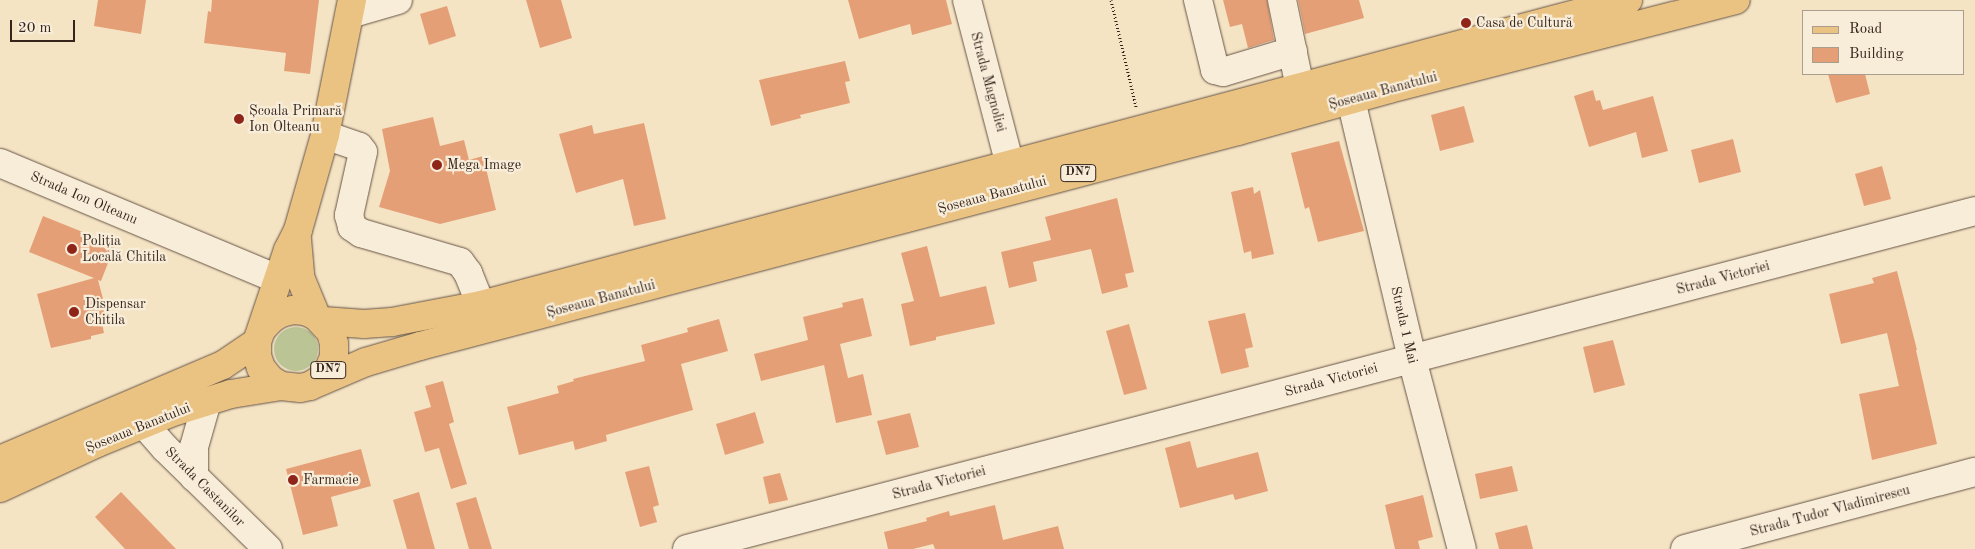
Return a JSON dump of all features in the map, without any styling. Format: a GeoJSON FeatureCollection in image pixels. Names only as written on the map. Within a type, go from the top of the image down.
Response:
{"type":"FeatureCollection","features":[{"type":"Feature","properties":{"kind":"main road","name":"Șoseaua Banatului"},"geometry":{"type":"LineString","coordinates":[[320,319],[364,324],[392,322],[481,305],[1628,0]]}},
{"type":"Feature","properties":{"kind":"main road","name":"Șoseaua Banatului"},"geometry":{"type":"LineString","coordinates":[[310,386],[366,362],[420,346],[1736,0]]}},
{"type":"Feature","properties":{"kind":"main road"},"geometry":{"type":"LineString","coordinates":[[281,386],[270,379],[262,368],[257,356],[260,335],[277,280],[298,230],[325,135],[351,7]]}},
{"type":"Feature","properties":{"kind":"main road"},"geometry":{"type":"LineString","coordinates":[[298,230],[296,246],[300,276],[320,319]]}},
{"type":"Feature","properties":{"kind":"main road","name":"DN7"},"geometry":{"type":"LineString","coordinates":[[260,335],[271,319],[281,313],[293,310],[305,311],[320,319],[331,332],[334,344],[334,357],[329,369],[321,379],[310,386],[300,388],[281,386]]}},
{"type":"Feature","properties":{"kind":"main road","name":"Șoseaua Banatului"},"geometry":{"type":"LineString","coordinates":[[0,460],[223,366],[260,335]]}},
{"type":"Feature","properties":{"kind":"main road","name":"Șoseaua Banatului"},"geometry":{"type":"LineString","coordinates":[[0,488],[144,424],[208,400],[259,388],[281,386]]}},
{"type":"Feature","properties":{"kind":"street"},"geometry":{"type":"LineString","coordinates":[[351,7],[398,0]]}},
{"type":"Feature","properties":{"kind":"street","name":"Strada Magnoliei"},"geometry":{"type":"LineString","coordinates":[[967,0],[1010,165]]}},
{"type":"Feature","properties":{"kind":"street"},"geometry":{"type":"LineString","coordinates":[[1198,0],[1215,70],[1223,72],[1293,52]]}},
{"type":"Feature","properties":{"kind":"street"},"geometry":{"type":"LineString","coordinates":[[1282,0],[1300,88]]}},
{"type":"Feature","properties":{"kind":"street","name":"Strada 1 Mai"},"geometry":{"type":"LineString","coordinates":[[1351,100],[1412,359],[1462,549]]}},
{"type":"Feature","properties":{"kind":"street"},"geometry":{"type":"LineString","coordinates":[[325,135],[359,147],[363,152],[349,211],[352,227],[361,233],[460,262],[468,273],[481,305]]}},
{"type":"Feature","properties":{"kind":"street","name":"Strada Ion Olteanu"},"geometry":{"type":"LineString","coordinates":[[0,163],[277,280]]}},
{"type":"Feature","properties":{"kind":"street","name":"Strada Victoriei"},"geometry":{"type":"LineString","coordinates":[[687,549],[1975,211]]}},
{"type":"Feature","properties":{"kind":"street"},"geometry":{"type":"LineString","coordinates":[[194,477],[194,447],[208,400]]}},
{"type":"Feature","properties":{"kind":"street","name":"Strada Castanilor"},"geometry":{"type":"LineString","coordinates":[[144,424],[194,477],[268,549]]}},
{"type":"Feature","properties":{"kind":"street","name":"Strada Tudor Vladimirescu"},"geometry":{"type":"LineString","coordinates":[[1685,549],[1975,472]]}},
{"type":"Feature","properties":{"kind":"path"},"geometry":{"type":"LineString","coordinates":[[1111,0],[1141,131]]}},
{"type":"Feature","properties":{"kind":"green space"},"geometry":{"type":"Polygon","coordinates":[[[296,327],[308,331],[314,337],[318,349],[314,361],[308,367],[296,371],[284,367],[278,361],[274,349],[278,337],[284,331],[296,327]]]}},
{"type":"Feature","properties":{"kind":"building"},"geometry":{"type":"Polygon","coordinates":[[[98,0],[146,0],[141,34],[94,26],[98,0]]]}},
{"type":"Feature","properties":{"kind":"building"},"geometry":{"type":"Polygon","coordinates":[[[212,0],[319,0],[310,74],[284,71],[286,53],[204,43],[208,11],[211,12],[212,0]]]}},
{"type":"Feature","properties":{"kind":"building"},"geometry":{"type":"Polygon","coordinates":[[[526,0],[561,0],[572,38],[540,48],[526,0]]]}},
{"type":"Feature","properties":{"kind":"building"},"geometry":{"type":"Polygon","coordinates":[[[848,0],[946,0],[952,24],[912,35],[910,24],[859,39],[848,0]]]}},
{"type":"Feature","properties":{"kind":"building"},"geometry":{"type":"Polygon","coordinates":[[[1223,0],[1267,0],[1274,40],[1248,48],[1242,24],[1230,27],[1223,0]]]}},
{"type":"Feature","properties":{"kind":"building"},"geometry":{"type":"Polygon","coordinates":[[[1298,0],[1359,0],[1364,18],[1305,34],[1298,0]]]}},
{"type":"Feature","properties":{"kind":"building"},"geometry":{"type":"Polygon","coordinates":[[[447,6],[456,36],[429,45],[420,14],[447,6]]]}},
{"type":"Feature","properties":{"kind":"building"},"geometry":{"type":"Polygon","coordinates":[[[845,61],[850,81],[845,82],[850,103],[800,115],[801,118],[771,126],[759,80],[845,61]]]}},
{"type":"Feature","properties":{"kind":"building"},"geometry":{"type":"Polygon","coordinates":[[[1828,75],[1865,75],[1870,94],[1836,103],[1828,75]]]}},
{"type":"Feature","properties":{"kind":"building"},"geometry":{"type":"Polygon","coordinates":[[[1593,90],[1596,101],[1600,100],[1603,110],[1653,96],[1668,151],[1642,158],[1636,132],[1589,147],[1574,96],[1593,90]]]}},
{"type":"Feature","properties":{"kind":"building"},"geometry":{"type":"Polygon","coordinates":[[[1464,106],[1474,142],[1440,151],[1431,115],[1464,106]]]}},
{"type":"Feature","properties":{"kind":"building","name":"Mega Image"},"geometry":{"type":"Polygon","coordinates":[[[433,117],[440,146],[464,140],[469,160],[483,156],[496,210],[440,224],[379,207],[390,171],[382,129],[433,117]]]}},
{"type":"Feature","properties":{"kind":"building"},"geometry":{"type":"Polygon","coordinates":[[[644,123],[666,219],[634,226],[623,179],[576,193],[559,134],[592,125],[594,134],[644,123]]]}},
{"type":"Feature","properties":{"kind":"building"},"geometry":{"type":"Polygon","coordinates":[[[1733,139],[1741,172],[1699,183],[1691,150],[1733,139]]]}},
{"type":"Feature","properties":{"kind":"building"},"geometry":{"type":"Polygon","coordinates":[[[1339,141],[1364,231],[1318,242],[1309,207],[1305,209],[1291,153],[1339,141]]]}},
{"type":"Feature","properties":{"kind":"building"},"geometry":{"type":"Polygon","coordinates":[[[1882,166],[1891,199],[1864,206],[1855,174],[1882,166]]]}},
{"type":"Feature","properties":{"kind":"building"},"geometry":{"type":"Polygon","coordinates":[[[1253,187],[1254,194],[1260,190],[1274,254],[1252,259],[1251,251],[1244,253],[1231,192],[1253,187]]]}},
{"type":"Feature","properties":{"kind":"building"},"geometry":{"type":"Polygon","coordinates":[[[1117,198],[1134,272],[1125,274],[1128,287],[1102,294],[1091,249],[1033,262],[1037,281],[1009,288],[1001,252],[1051,240],[1045,217],[1117,198]]]}},
{"type":"Feature","properties":{"kind":"building"},"geometry":{"type":"Polygon","coordinates":[[[43,216],[115,245],[101,281],[98,280],[109,321],[102,323],[104,333],[91,336],[91,339],[51,348],[37,294],[94,278],[29,252],[43,216]]]}},
{"type":"Feature","properties":{"kind":"building"},"geometry":{"type":"Polygon","coordinates":[[[927,246],[940,297],[986,286],[995,324],[936,337],[936,340],[910,346],[901,304],[914,301],[901,253],[927,246]]]}},
{"type":"Feature","properties":{"kind":"building"},"geometry":{"type":"Polygon","coordinates":[[[1897,271],[1917,350],[1937,444],[1872,460],[1859,394],[1899,386],[1887,333],[1841,344],[1829,294],[1874,283],[1872,278],[1897,271]]]}},
{"type":"Feature","properties":{"kind":"building"},"geometry":{"type":"Polygon","coordinates":[[[863,298],[872,336],[840,344],[848,378],[863,374],[872,415],[836,423],[824,365],[761,381],[754,354],[808,340],[803,317],[843,307],[842,303],[863,298]]]}},
{"type":"Feature","properties":{"kind":"building"},"geometry":{"type":"Polygon","coordinates":[[[1245,313],[1253,347],[1245,349],[1249,367],[1221,374],[1208,321],[1245,313]]]}},
{"type":"Feature","properties":{"kind":"building"},"geometry":{"type":"Polygon","coordinates":[[[719,319],[728,351],[681,364],[693,410],[606,435],[607,441],[575,450],[573,441],[519,455],[507,407],[559,393],[557,386],[574,381],[573,379],[645,361],[641,345],[688,332],[687,328],[719,319]]]}},
{"type":"Feature","properties":{"kind":"building"},"geometry":{"type":"Polygon","coordinates":[[[1129,324],[1147,389],[1124,395],[1106,331],[1129,324]]]}},
{"type":"Feature","properties":{"kind":"building"},"geometry":{"type":"Polygon","coordinates":[[[1613,340],[1625,385],[1594,393],[1583,347],[1613,340]]]}},
{"type":"Feature","properties":{"kind":"building"},"geometry":{"type":"Polygon","coordinates":[[[443,381],[454,422],[449,424],[467,484],[451,489],[439,448],[425,452],[414,412],[431,407],[425,386],[443,381]]]}},
{"type":"Feature","properties":{"kind":"building"},"geometry":{"type":"Polygon","coordinates":[[[755,412],[764,443],[725,455],[716,424],[755,412]]]}},
{"type":"Feature","properties":{"kind":"building"},"geometry":{"type":"Polygon","coordinates":[[[910,413],[919,447],[886,455],[877,421],[910,413]]]}},
{"type":"Feature","properties":{"kind":"building"},"geometry":{"type":"Polygon","coordinates":[[[1190,441],[1197,468],[1258,452],[1268,491],[1235,500],[1233,494],[1180,508],[1165,448],[1190,441]]]}},
{"type":"Feature","properties":{"kind":"building"},"geometry":{"type":"Polygon","coordinates":[[[361,449],[371,486],[331,497],[338,526],[303,535],[286,469],[361,449]]]}},
{"type":"Feature","properties":{"kind":"building"},"geometry":{"type":"Polygon","coordinates":[[[649,466],[659,505],[653,507],[657,522],[640,527],[625,472],[649,466]]]}},
{"type":"Feature","properties":{"kind":"building"},"geometry":{"type":"Polygon","coordinates":[[[1512,466],[1518,491],[1480,499],[1475,474],[1512,466]]]}},
{"type":"Feature","properties":{"kind":"building"},"geometry":{"type":"Polygon","coordinates":[[[780,473],[788,500],[769,504],[763,477],[780,473]]]}},
{"type":"Feature","properties":{"kind":"building"},"geometry":{"type":"Polygon","coordinates":[[[121,492],[176,549],[125,549],[95,517],[121,492]]]}},
{"type":"Feature","properties":{"kind":"building"},"geometry":{"type":"Polygon","coordinates":[[[419,492],[435,549],[407,549],[393,500],[419,492]]]}},
{"type":"Feature","properties":{"kind":"building"},"geometry":{"type":"Polygon","coordinates":[[[1423,495],[1433,537],[1418,541],[1420,549],[1395,549],[1385,505],[1423,495]]]}},
{"type":"Feature","properties":{"kind":"building"},"geometry":{"type":"Polygon","coordinates":[[[476,497],[492,549],[469,549],[456,503],[476,497]]]}},
{"type":"Feature","properties":{"kind":"building"},"geometry":{"type":"Polygon","coordinates":[[[995,505],[1003,540],[1058,526],[1064,549],[935,549],[933,544],[913,549],[888,549],[884,532],[927,521],[926,518],[949,511],[950,516],[995,505]]]}},
{"type":"Feature","properties":{"kind":"building"},"geometry":{"type":"Polygon","coordinates":[[[1527,525],[1533,549],[1499,549],[1495,533],[1527,525]]]}},
{"type":"Feature","properties":{"kind":"place","name":"Casa de Cultură"},"geometry":{"type":"Point","coordinates":[1466,23]}},
{"type":"Feature","properties":{"kind":"place","name":"Școala Primară Ion Olteanu"},"geometry":{"type":"Point","coordinates":[239,119]}},
{"type":"Feature","properties":{"kind":"place","name":"Mega Image"},"geometry":{"type":"Point","coordinates":[437,165]}},
{"type":"Feature","properties":{"kind":"place","name":"Poliția Locală Chitila"},"geometry":{"type":"Point","coordinates":[72,249]}},
{"type":"Feature","properties":{"kind":"place","name":"Dispensar Chitila"},"geometry":{"type":"Point","coordinates":[74,312]}},
{"type":"Feature","properties":{"kind":"place","name":"Farmacie"},"geometry":{"type":"Point","coordinates":[293,480]}}]}
